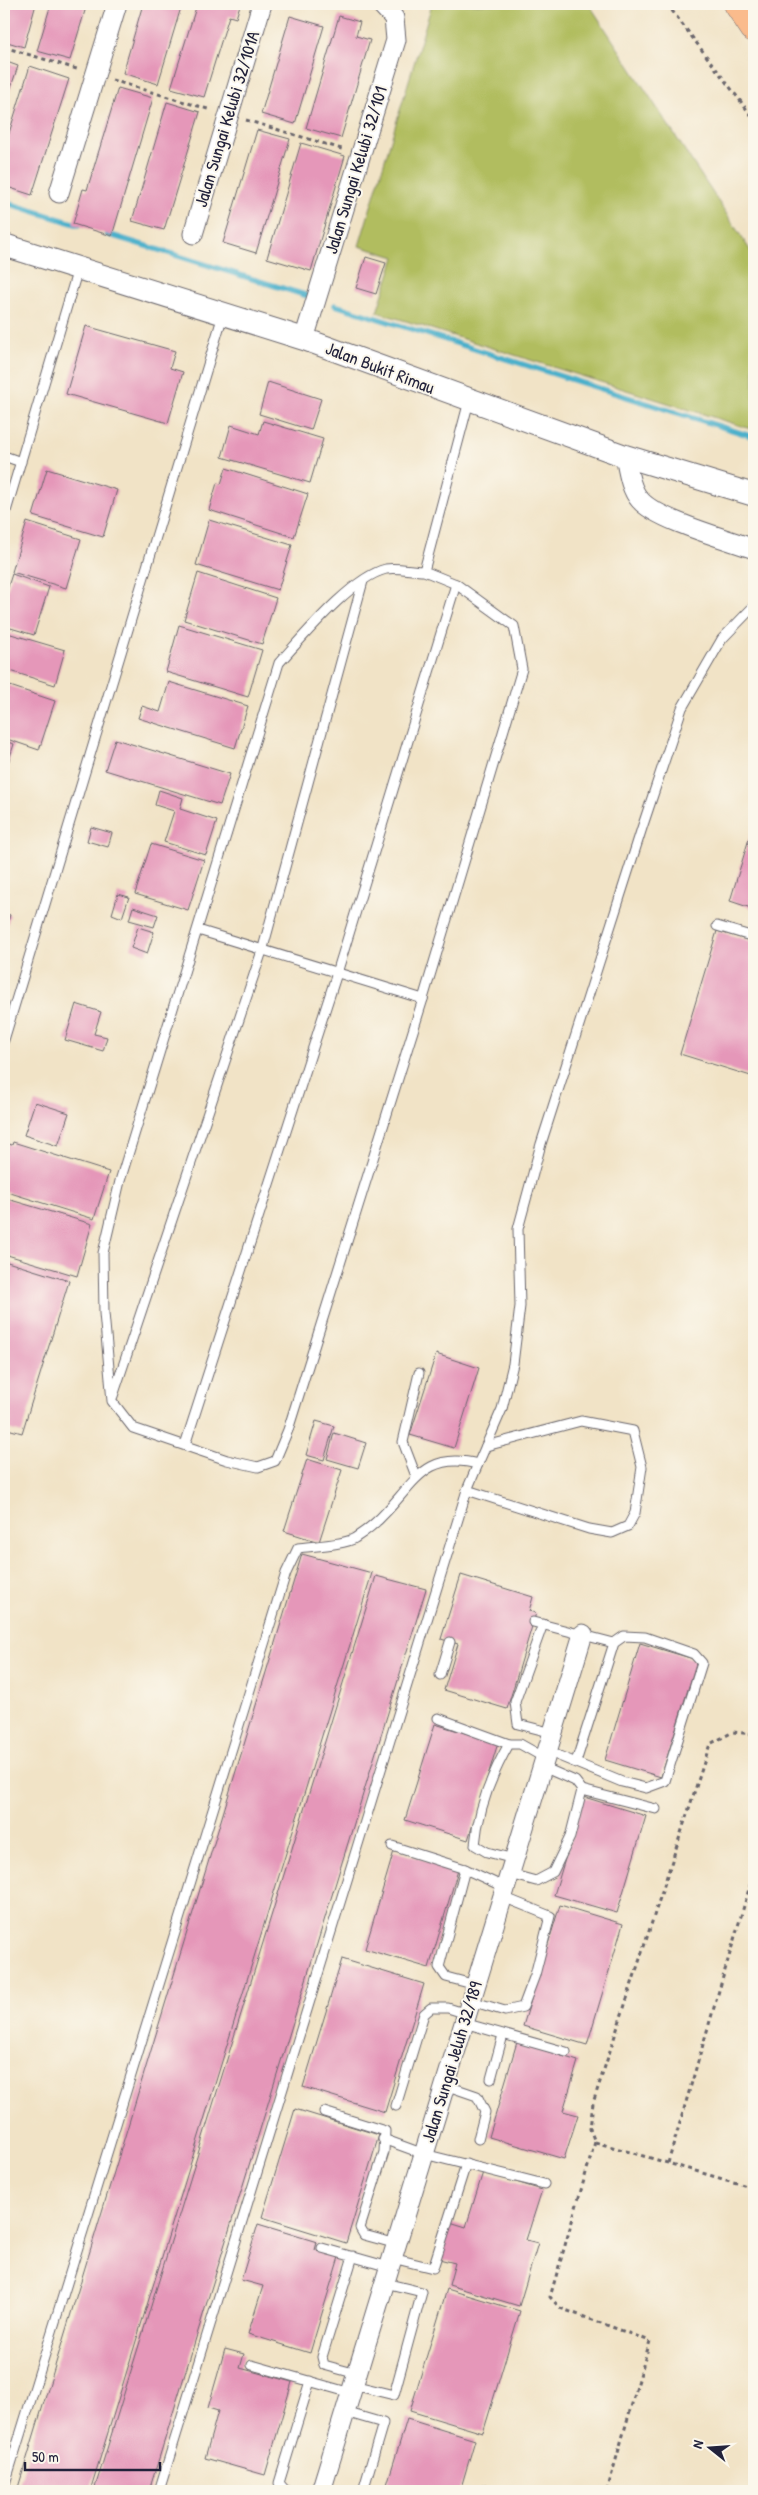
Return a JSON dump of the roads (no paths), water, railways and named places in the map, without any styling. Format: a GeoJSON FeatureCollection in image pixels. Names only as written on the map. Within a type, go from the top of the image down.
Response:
{"type":"FeatureCollection","features":[{"type":"Feature","properties":{"kind":"highway"},"geometry":{"type":"LineString","coordinates":[[738,4],[754,28]]}},
{"type":"Feature","properties":{"kind":"street"},"geometry":{"type":"LineString","coordinates":[[59,193],[117,4]]}},
{"type":"Feature","properties":{"kind":"street","name":"Jalan Sungai Kelubi 32/101A"},"geometry":{"type":"LineString","coordinates":[[193,234],[262,4]]}},
{"type":"Feature","properties":{"kind":"street","name":"Jalan Sungai Kelubi 32/101"},"geometry":{"type":"LineString","coordinates":[[304,339],[396,40],[394,18],[381,4]]}},
{"type":"Feature","properties":{"kind":"street","name":"Jalan Bukit Rimau"},"geometry":{"type":"LineString","coordinates":[[4,245],[304,339],[469,401],[625,456],[754,495]]}},
{"type":"Feature","properties":{"kind":"street"},"geometry":{"type":"LineString","coordinates":[[625,456],[629,477],[640,500],[659,514],[754,549]]}},
{"type":"Feature","properties":{"kind":"street","name":"Jalan Sungai Jeluh 32/189"},"geometry":{"type":"LineString","coordinates":[[321,2491],[583,1634]]}},
{"type":"Feature","properties":{"kind":"lane"},"geometry":{"type":"LineString","coordinates":[[4,518],[78,268]]}},
{"type":"Feature","properties":{"kind":"lane"},"geometry":{"type":"LineString","coordinates":[[4,1040],[224,314]]}},
{"type":"Feature","properties":{"kind":"lane"},"geometry":{"type":"LineString","coordinates":[[424,571],[469,401]]}},
{"type":"Feature","properties":{"kind":"lane"},"geometry":{"type":"LineString","coordinates":[[4,456],[21,462]]}},
{"type":"Feature","properties":{"kind":"lane"},"geometry":{"type":"LineString","coordinates":[[386,569],[424,571],[456,584],[514,626],[522,668],[423,998],[288,1430],[275,1461],[258,1466],[227,1460],[133,1428],[112,1401],[104,1313],[104,1253],[120,1181],[279,663],[329,608],[363,581],[386,569]]}},
{"type":"Feature","properties":{"kind":"lane"},"geometry":{"type":"LineString","coordinates":[[112,1401],[263,948],[363,581]]}},
{"type":"Feature","properties":{"kind":"lane"},"geometry":{"type":"LineString","coordinates":[[185,1445],[337,973],[456,584]]}},
{"type":"Feature","properties":{"kind":"lane"},"geometry":{"type":"LineString","coordinates":[[159,2491],[467,1490],[502,1408],[513,1364],[520,1306],[518,1229],[541,1144],[682,708],[722,639],[754,606]]}},
{"type":"Feature","properties":{"kind":"lane"},"geometry":{"type":"LineString","coordinates":[[716,926],[754,936]]}},
{"type":"Feature","properties":{"kind":"lane"},"geometry":{"type":"LineString","coordinates":[[198,930],[263,948],[337,973],[423,998]]}},
{"type":"Feature","properties":{"kind":"lane"},"geometry":{"type":"LineString","coordinates":[[416,1476],[402,1442],[419,1373]]}},
{"type":"Feature","properties":{"kind":"lane"},"geometry":{"type":"LineString","coordinates":[[467,1490],[590,1529],[612,1533],[628,1526],[635,1513],[642,1467],[633,1431],[580,1421],[486,1446]]}},
{"type":"Feature","properties":{"kind":"lane"},"geometry":{"type":"LineString","coordinates":[[4,2487],[286,1572],[298,1548],[353,1540],[386,1512],[416,1476],[435,1465],[462,1460],[478,1464]]}},
{"type":"Feature","properties":{"kind":"lane"},"geometry":{"type":"LineString","coordinates":[[614,1643],[538,1623],[515,1702],[518,1724],[582,1790],[656,1809]]}},
{"type":"Feature","properties":{"kind":"lane"},"geometry":{"type":"LineString","coordinates":[[438,1718],[509,1744],[520,1744],[547,1752],[622,1782],[646,1788],[665,1781],[702,1663],[694,1654],[645,1637],[624,1636],[614,1643],[576,1762]]}},
{"type":"Feature","properties":{"kind":"lane"},"geometry":{"type":"LineString","coordinates":[[440,1675],[450,1642]]}},
{"type":"Feature","properties":{"kind":"lane"},"geometry":{"type":"LineString","coordinates":[[396,2106],[424,2014],[431,2008],[470,2006],[505,2010],[523,2007],[535,1975],[550,1916],[508,1879],[487,1852],[475,1845],[476,1829],[496,1766],[509,1744]]}},
{"type":"Feature","properties":{"kind":"lane"},"geometry":{"type":"LineString","coordinates":[[392,1846],[465,1869],[508,1879],[536,1881],[553,1872],[570,1837],[582,1790]]}},
{"type":"Feature","properties":{"kind":"lane"},"geometry":{"type":"LineString","coordinates":[[465,1869],[439,1967],[470,2006],[503,2035],[566,2052]]}},
{"type":"Feature","properties":{"kind":"lane"},"geometry":{"type":"LineString","coordinates":[[491,2079],[503,2035]]}},
{"type":"Feature","properties":{"kind":"lane"},"geometry":{"type":"LineString","coordinates":[[445,2085],[477,2096],[485,2112],[478,2139]]}},
{"type":"Feature","properties":{"kind":"lane"},"geometry":{"type":"LineString","coordinates":[[252,2365],[310,2382],[354,2384],[394,2395],[422,2292],[391,2263],[364,2235],[360,2228],[384,2152],[383,2139],[385,2131],[324,2112]]}},
{"type":"Feature","properties":{"kind":"lane"},"geometry":{"type":"LineString","coordinates":[[383,2139],[424,2154],[544,2184]]}},
{"type":"Feature","properties":{"kind":"lane"},"geometry":{"type":"LineString","coordinates":[[322,2248],[391,2263],[433,2268],[466,2164]]}},
{"type":"Feature","properties":{"kind":"lane"},"geometry":{"type":"LineString","coordinates":[[353,2256],[322,2357],[324,2365],[354,2384]]}},
{"type":"Feature","properties":{"kind":"lane"},"geometry":{"type":"LineString","coordinates":[[286,2491],[279,2483],[310,2382]]}},
{"type":"Feature","properties":{"kind":"lane"},"geometry":{"type":"LineString","coordinates":[[345,2412],[383,2423],[363,2491]]}},
{"type":"Feature","properties":{"kind":"waterway"},"geometry":{"type":"LineString","coordinates":[[4,202],[79,225]]}},
{"type":"Feature","properties":{"kind":"waterway"},"geometry":{"type":"LineString","coordinates":[[107,234],[308,296]]}},
{"type":"Feature","properties":{"kind":"waterway"},"geometry":{"type":"LineString","coordinates":[[335,305],[754,437]]}}]}
